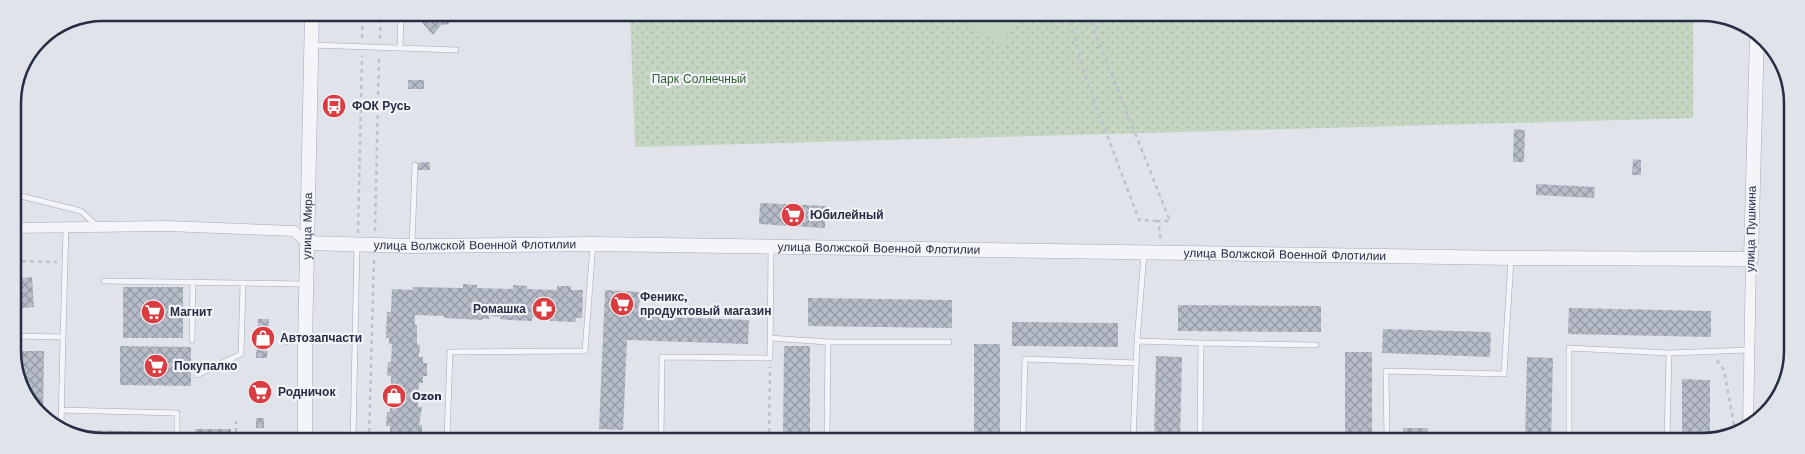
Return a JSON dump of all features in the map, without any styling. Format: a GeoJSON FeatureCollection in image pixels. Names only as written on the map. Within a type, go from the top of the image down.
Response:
{"type":"FeatureCollection","features":[{"type":"Feature","properties":{"kind":"street","name":"улица Мира"},"geometry":{"type":"LineString","coordinates":[[305,433],[312,21]]}},
{"type":"Feature","properties":{"kind":"street","name":"улица Пушкина"},"geometry":{"type":"LineString","coordinates":[[1748,418],[1756,41]]}},
{"type":"Feature","properties":{"kind":"street"},"geometry":{"type":"LineString","coordinates":[[21,228],[167,226],[294,231],[307,243]]}},
{"type":"Feature","properties":{"kind":"street","name":"улица Волжской Военной Флотилии"},"geometry":{"type":"LineString","coordinates":[[307,243],[412,246],[594,244],[1511,258],[1751,259]]}},
{"type":"Feature","properties":{"kind":"lane"},"geometry":{"type":"LineString","coordinates":[[400,48],[401,21]]}},
{"type":"Feature","properties":{"kind":"lane"},"geometry":{"type":"LineString","coordinates":[[311,45],[456,50]]}},
{"type":"Feature","properties":{"kind":"lane"},"geometry":{"type":"LineString","coordinates":[[412,246],[415,165]]}},
{"type":"Feature","properties":{"kind":"lane"},"geometry":{"type":"LineString","coordinates":[[21,196],[81,211],[99,227]]}},
{"type":"Feature","properties":{"kind":"lane"},"geometry":{"type":"LineString","coordinates":[[61,422],[66,228]]}},
{"type":"Feature","properties":{"kind":"lane"},"geometry":{"type":"LineString","coordinates":[[353,433],[357,244]]}},
{"type":"Feature","properties":{"kind":"lane"},"geometry":{"type":"LineString","coordinates":[[447,433],[450,352],[585,351],[594,244]]}},
{"type":"Feature","properties":{"kind":"lane"},"geometry":{"type":"LineString","coordinates":[[661,433],[662,357],[770,358],[771,246]]}},
{"type":"Feature","properties":{"kind":"lane"},"geometry":{"type":"LineString","coordinates":[[1133,433],[1137,341],[1144,252]]}},
{"type":"Feature","properties":{"kind":"lane"},"geometry":{"type":"LineString","coordinates":[[1387,433],[1386,371],[1504,374],[1511,258]]}},
{"type":"Feature","properties":{"kind":"lane"},"geometry":{"type":"LineString","coordinates":[[104,281],[307,284]]}},
{"type":"Feature","properties":{"kind":"lane"},"geometry":{"type":"LineString","coordinates":[[192,340],[193,282]]}},
{"type":"Feature","properties":{"kind":"lane"},"geometry":{"type":"LineString","coordinates":[[197,374],[241,354],[243,283]]}},
{"type":"Feature","properties":{"kind":"lane"},"geometry":{"type":"LineString","coordinates":[[21,336],[63,337]]}},
{"type":"Feature","properties":{"kind":"lane"},"geometry":{"type":"LineString","coordinates":[[770,338],[828,342],[949,342]]}},
{"type":"Feature","properties":{"kind":"lane"},"geometry":{"type":"LineString","coordinates":[[1137,341],[1316,345]]}},
{"type":"Feature","properties":{"kind":"lane"},"geometry":{"type":"LineString","coordinates":[[827,433],[828,342]]}},
{"type":"Feature","properties":{"kind":"lane"},"geometry":{"type":"LineString","coordinates":[[1200,433],[1201,343]]}},
{"type":"Feature","properties":{"kind":"lane"},"geometry":{"type":"LineString","coordinates":[[1569,433],[1569,348],[1669,352],[1749,350]]}},
{"type":"Feature","properties":{"kind":"lane"},"geometry":{"type":"LineString","coordinates":[[1667,433],[1669,352]]}},
{"type":"Feature","properties":{"kind":"lane"},"geometry":{"type":"LineString","coordinates":[[1023,433],[1025,359],[1136,363]]}},
{"type":"Feature","properties":{"kind":"lane"},"geometry":{"type":"LineString","coordinates":[[62,410],[177,413],[177,433]]}},
{"type":"Feature","properties":{"kind":"path"},"geometry":{"type":"LineString","coordinates":[[357,244],[363,21]]}},
{"type":"Feature","properties":{"kind":"path"},"geometry":{"type":"LineString","coordinates":[[369,433],[381,21]]}},
{"type":"Feature","properties":{"kind":"path"},"geometry":{"type":"LineString","coordinates":[[1070,21],[1086,80],[1139,220],[1170,221],[1091,21]]}},
{"type":"Feature","properties":{"kind":"path"},"geometry":{"type":"LineString","coordinates":[[1158,221],[1163,252]]}},
{"type":"Feature","properties":{"kind":"path"},"geometry":{"type":"LineString","coordinates":[[21,262],[64,262]]}},
{"type":"Feature","properties":{"kind":"path"},"geometry":{"type":"LineString","coordinates":[[1712,351],[1724,370],[1734,415],[1734,425]]}},
{"type":"Feature","properties":{"kind":"path"},"geometry":{"type":"LineString","coordinates":[[769,433],[770,358]]}},
{"type":"Feature","properties":{"kind":"path"},"geometry":{"type":"LineString","coordinates":[[236,422],[236,433]]}},
{"type":"Feature","properties":{"kind":"green space","name":"Парк Солнечный"},"geometry":{"type":"Polygon","coordinates":[[[630,21],[1693,21],[1693,118],[635,147],[630,21]]]}},
{"type":"Feature","properties":{"kind":"green space"},"geometry":{"type":"Polygon","coordinates":[[[963,21],[1017,21],[1002,46],[963,21]]]}},
{"type":"Feature","properties":{"kind":"building"},"geometry":{"type":"Polygon","coordinates":[[[421,21],[449,21],[449,24],[441,25],[433,35],[421,21]]]}},
{"type":"Feature","properties":{"kind":"building"},"geometry":{"type":"Polygon","coordinates":[[[408,80],[424,80],[424,89],[408,89],[408,80]]]}},
{"type":"Feature","properties":{"kind":"building"},"geometry":{"type":"Polygon","coordinates":[[[1514,129],[1525,130],[1524,162],[1513,162],[1514,129]]]}},
{"type":"Feature","properties":{"kind":"building"},"geometry":{"type":"Polygon","coordinates":[[[1633,159],[1641,160],[1641,175],[1632,175],[1633,159]]]}},
{"type":"Feature","properties":{"kind":"building"},"geometry":{"type":"Polygon","coordinates":[[[430,162],[430,170],[416,170],[415,163],[430,162]]]}},
{"type":"Feature","properties":{"kind":"building"},"geometry":{"type":"Polygon","coordinates":[[[1536,184],[1595,187],[1594,198],[1536,195],[1536,184]]]}},
{"type":"Feature","properties":{"kind":"building","name":"Юбилейный"},"geometry":{"type":"Polygon","coordinates":[[[760,203],[826,206],[825,228],[759,224],[760,203]]]}},
{"type":"Feature","properties":{"kind":"building"},"geometry":{"type":"Polygon","coordinates":[[[32,277],[34,307],[21,308],[21,278],[32,277]]]}},
{"type":"Feature","properties":{"kind":"building"},"geometry":{"type":"Polygon","coordinates":[[[463,284],[477,285],[477,288],[513,289],[513,285],[527,286],[527,289],[557,290],[557,286],[571,286],[571,290],[583,290],[582,318],[576,318],[576,322],[550,321],[550,318],[532,317],[532,321],[507,320],[500,319],[501,317],[489,316],[489,319],[482,320],[415,315],[417,344],[420,345],[419,357],[423,357],[423,363],[427,363],[427,376],[423,376],[423,383],[419,383],[418,407],[422,407],[419,425],[422,425],[422,433],[390,433],[390,426],[386,426],[387,412],[390,412],[391,376],[387,376],[388,362],[391,362],[392,344],[389,344],[389,338],[386,338],[387,312],[391,312],[392,289],[412,290],[413,287],[463,288],[463,284]]]}},
{"type":"Feature","properties":{"kind":"building","name":"Магнит"},"geometry":{"type":"Polygon","coordinates":[[[123,287],[183,287],[183,338],[123,338],[123,287]]]}},
{"type":"Feature","properties":{"kind":"building"},"geometry":{"type":"Polygon","coordinates":[[[605,290],[640,292],[639,316],[749,320],[748,344],[627,340],[623,430],[599,429],[605,290]]]}},
{"type":"Feature","properties":{"kind":"building"},"geometry":{"type":"Polygon","coordinates":[[[808,298],[952,300],[952,328],[808,326],[808,298]]]}},
{"type":"Feature","properties":{"kind":"building"},"geometry":{"type":"Polygon","coordinates":[[[1178,305],[1321,306],[1321,332],[1178,331],[1178,305]]]}},
{"type":"Feature","properties":{"kind":"building"},"geometry":{"type":"Polygon","coordinates":[[[1569,308],[1711,311],[1711,337],[1568,334],[1569,308]]]}},
{"type":"Feature","properties":{"kind":"building","name":"Автозапчасти"},"geometry":{"type":"Polygon","coordinates":[[[258,319],[269,319],[267,358],[256,358],[258,319]]]}},
{"type":"Feature","properties":{"kind":"building"},"geometry":{"type":"Polygon","coordinates":[[[1012,322],[1118,323],[1118,347],[1012,346],[1012,322]]]}},
{"type":"Feature","properties":{"kind":"building"},"geometry":{"type":"Polygon","coordinates":[[[1383,329],[1491,332],[1490,357],[1382,353],[1383,329]]]}},
{"type":"Feature","properties":{"kind":"building"},"geometry":{"type":"Polygon","coordinates":[[[974,344],[1000,344],[1000,433],[974,433],[974,344]]]}},
{"type":"Feature","properties":{"kind":"building","name":"Покупалко"},"geometry":{"type":"Polygon","coordinates":[[[120,346],[191,347],[191,386],[120,385],[120,346]]]}},
{"type":"Feature","properties":{"kind":"building"},"geometry":{"type":"Polygon","coordinates":[[[784,346],[810,346],[810,433],[783,433],[784,346]]]}},
{"type":"Feature","properties":{"kind":"building"},"geometry":{"type":"Polygon","coordinates":[[[21,351],[44,351],[43,407],[32,392],[28,382],[23,367],[21,351]]]}},
{"type":"Feature","properties":{"kind":"building"},"geometry":{"type":"Polygon","coordinates":[[[1345,352],[1372,352],[1372,433],[1345,433],[1345,352]]]}},
{"type":"Feature","properties":{"kind":"building"},"geometry":{"type":"Polygon","coordinates":[[[1156,356],[1182,357],[1180,433],[1154,433],[1156,356]]]}},
{"type":"Feature","properties":{"kind":"building"},"geometry":{"type":"Polygon","coordinates":[[[1527,357],[1553,358],[1551,433],[1525,433],[1527,357]]]}},
{"type":"Feature","properties":{"kind":"building"},"geometry":{"type":"Polygon","coordinates":[[[1682,379],[1710,380],[1710,432],[1682,433],[1682,379]]]}},
{"type":"Feature","properties":{"kind":"building","name":"Родничок"},"geometry":{"type":"Polygon","coordinates":[[[256,380],[265,380],[264,404],[255,404],[256,380]]]}},
{"type":"Feature","properties":{"kind":"building"},"geometry":{"type":"Polygon","coordinates":[[[256,418],[264,418],[264,428],[256,428],[256,418]]]}},
{"type":"Feature","properties":{"kind":"building"},"geometry":{"type":"Polygon","coordinates":[[[1403,428],[1428,428],[1428,433],[1403,433],[1403,428]]]}},
{"type":"Feature","properties":{"kind":"building"},"geometry":{"type":"Polygon","coordinates":[[[195,429],[231,429],[231,433],[195,433],[195,429]]]}},
{"type":"Feature","properties":{"kind":"building"},"geometry":{"type":"Polygon","coordinates":[[[84,430],[164,432],[104,433],[84,430]]]}},
{"type":"Feature","properties":{"kind":"place","name":"ФОК Русь"},"geometry":{"type":"Point","coordinates":[334,106]}},
{"type":"Feature","properties":{"kind":"place","name":"Юбилейный"},"geometry":{"type":"Point","coordinates":[793,215]}},
{"type":"Feature","properties":{"kind":"place","name":"Феникс, продуктовый магазин"},"geometry":{"type":"Point","coordinates":[622,304]}},
{"type":"Feature","properties":{"kind":"place","name":"Ромашка"},"geometry":{"type":"Point","coordinates":[544,309]}},
{"type":"Feature","properties":{"kind":"place","name":"Магнит"},"geometry":{"type":"Point","coordinates":[153,312]}},
{"type":"Feature","properties":{"kind":"place","name":"Автозапчасти"},"geometry":{"type":"Point","coordinates":[263,338]}},
{"type":"Feature","properties":{"kind":"place","name":"Покупалко"},"geometry":{"type":"Point","coordinates":[156,366]}},
{"type":"Feature","properties":{"kind":"place","name":"Родничок"},"geometry":{"type":"Point","coordinates":[260,392]}},
{"type":"Feature","properties":{"kind":"place","name":"Ozon"},"geometry":{"type":"Point","coordinates":[394,396]}}]}
